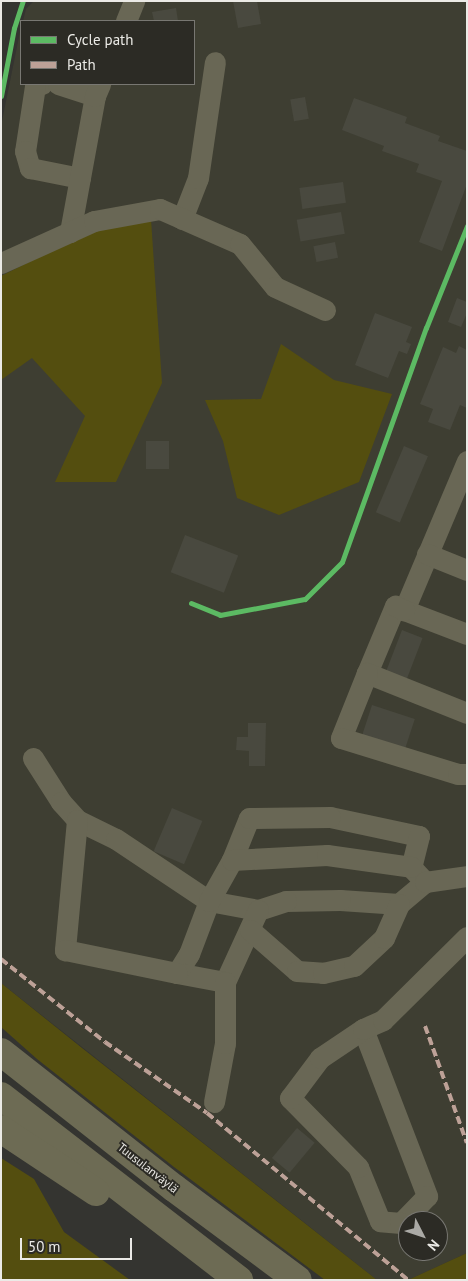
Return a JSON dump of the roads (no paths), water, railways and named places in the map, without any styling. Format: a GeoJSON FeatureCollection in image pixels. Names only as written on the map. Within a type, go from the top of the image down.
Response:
{"type":"FeatureCollection","features":[{"type":"Feature","properties":{"kind":"highway","name":"Tuusulanväylä"},"geometry":{"type":"LineString","coordinates":[[3,1053],[174,1188],[298,1280]]}},
{"type":"Feature","properties":{"kind":"highway"},"geometry":{"type":"LineString","coordinates":[[1,1096],[239,1280]]}},
{"type":"Feature","properties":{"kind":"highway"},"geometry":{"type":"LineString","coordinates":[[1,1130],[239,1280]]}},
{"type":"Feature","properties":{"kind":"lane"},"geometry":{"type":"LineString","coordinates":[[126,20],[134,1]]}},
{"type":"Feature","properties":{"kind":"lane"},"geometry":{"type":"LineString","coordinates":[[182,219],[198,178],[215,62]]}},
{"type":"Feature","properties":{"kind":"lane"},"geometry":{"type":"LineString","coordinates":[[38,85],[34,86],[26,150],[30,168],[80,178]]}},
{"type":"Feature","properties":{"kind":"lane"},"geometry":{"type":"LineString","coordinates":[[65,85],[98,90],[70,232]]}},
{"type":"Feature","properties":{"kind":"lane"},"geometry":{"type":"LineString","coordinates":[[1,263],[94,221],[160,209],[240,244],[275,287],[325,310]]}},
{"type":"Feature","properties":{"kind":"lane"},"geometry":{"type":"LineString","coordinates":[[404,610],[467,461]]}},
{"type":"Feature","properties":{"kind":"lane"},"geometry":{"type":"LineString","coordinates":[[428,554],[467,570]]}},
{"type":"Feature","properties":{"kind":"lane"},"geometry":{"type":"LineString","coordinates":[[467,634],[395,606],[341,738],[458,774],[467,774]]}},
{"type":"Feature","properties":{"kind":"lane"},"geometry":{"type":"LineString","coordinates":[[367,673],[467,713]]}},
{"type":"Feature","properties":{"kind":"lane"},"geometry":{"type":"LineString","coordinates":[[33,758],[61,802],[77,820],[116,839],[208,901],[258,910],[286,901],[340,900],[398,904]]}},
{"type":"Feature","properties":{"kind":"lane"},"geometry":{"type":"LineString","coordinates":[[178,973],[189,954],[208,901],[232,860],[248,818],[330,817],[419,836],[418,875],[398,904],[384,938],[354,966],[323,973],[297,971],[250,930]]}},
{"type":"Feature","properties":{"kind":"lane"},"geometry":{"type":"LineString","coordinates":[[77,820],[65,950],[225,982]]}},
{"type":"Feature","properties":{"kind":"lane"},"geometry":{"type":"LineString","coordinates":[[232,860],[327,855],[418,875],[467,876]]}},
{"type":"Feature","properties":{"kind":"lane"},"geometry":{"type":"LineString","coordinates":[[214,1102],[225,1042],[225,982],[258,910]]}},
{"type":"Feature","properties":{"kind":"lane"},"geometry":{"type":"LineString","coordinates":[[363,1029],[427,1196],[401,1223],[380,1221],[358,1167],[290,1098],[320,1058],[363,1029],[383,1020],[467,937]]}}]}
